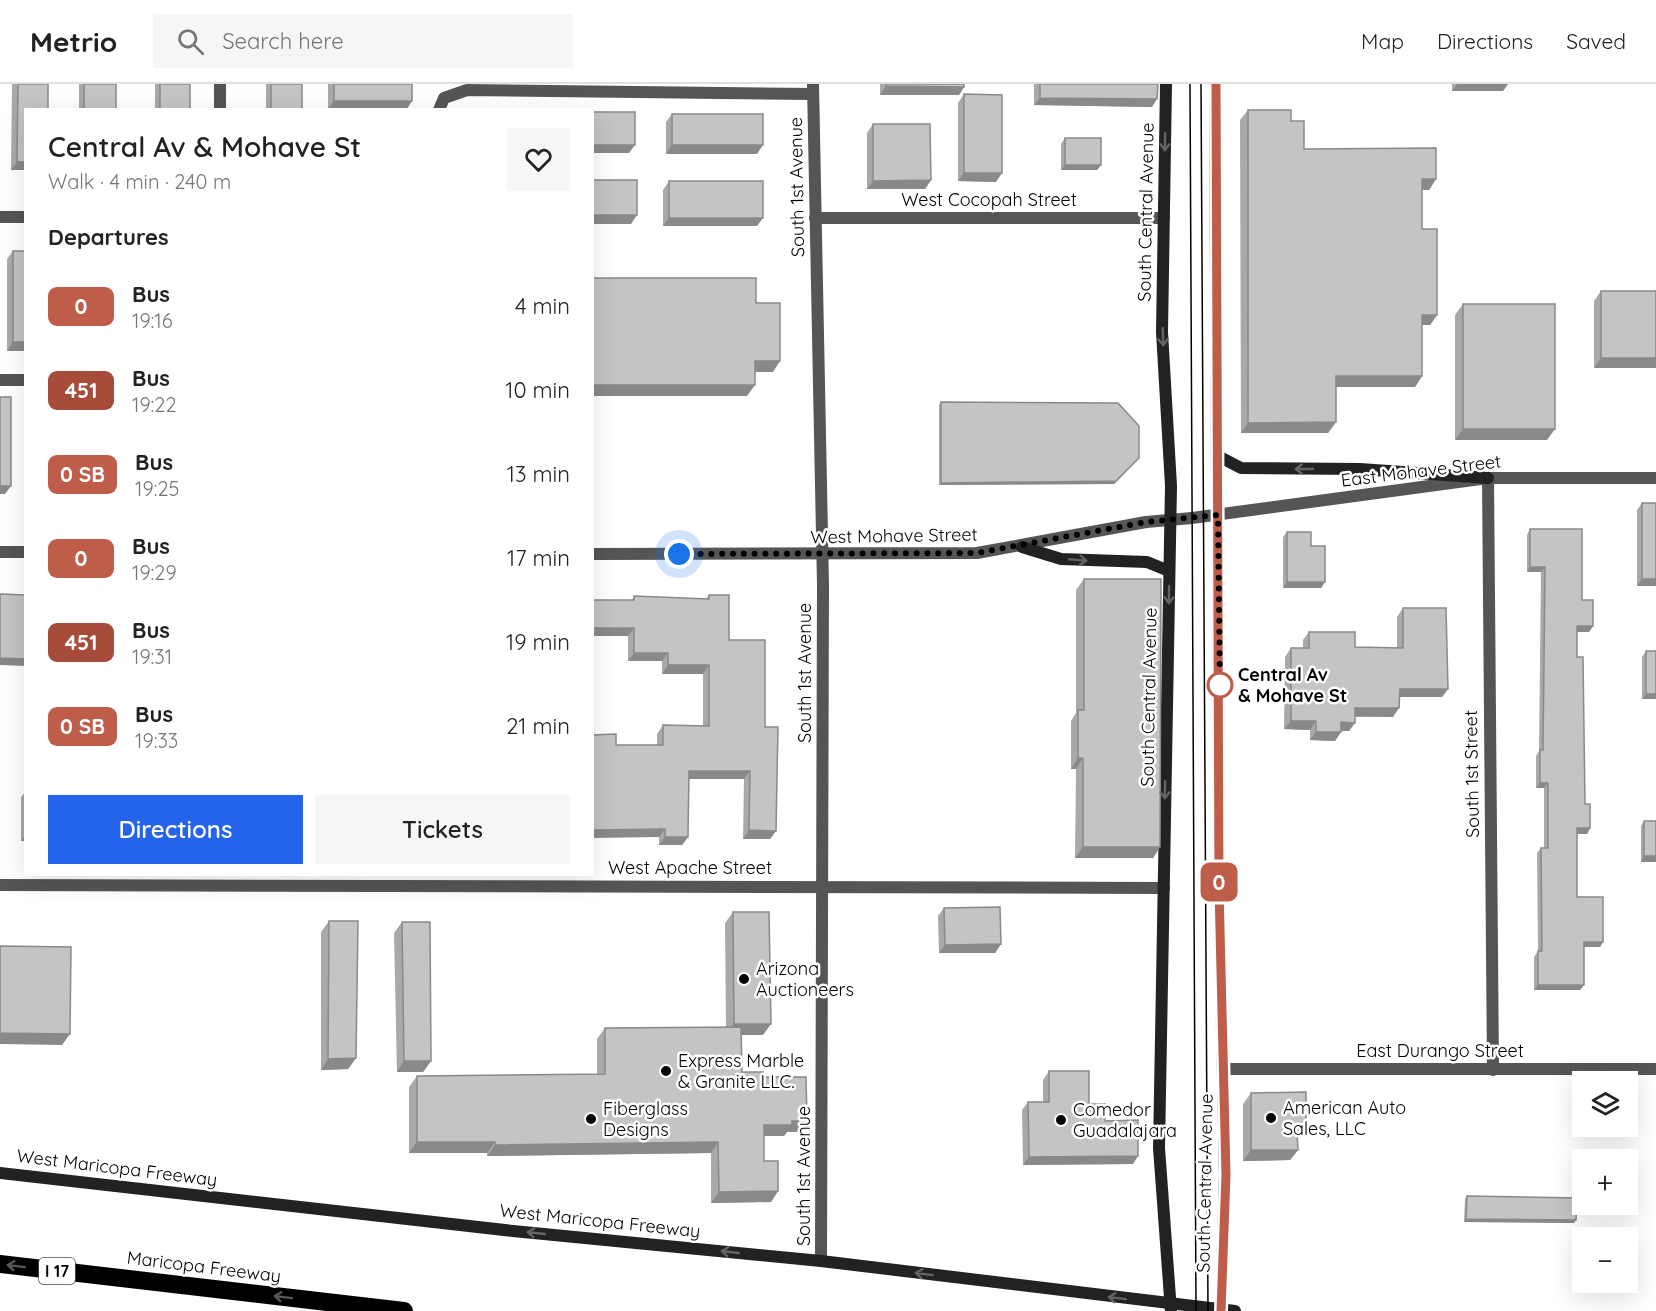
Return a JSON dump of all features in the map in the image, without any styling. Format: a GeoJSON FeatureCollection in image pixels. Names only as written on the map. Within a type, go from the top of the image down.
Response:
{"type":"FeatureCollection","features":[{"type":"Feature","properties":{"kind":"highway","name":"Maricopa Freeway"},"geometry":{"type":"LineString","coordinates":[[0,1264],[404,1311]]}},
{"type":"Feature","properties":{"kind":"main road","name":"South Central Avenue"},"geometry":{"type":"LineString","coordinates":[[1166,84],[1162,332],[1171,486],[1159,1148],[1171,1308]]}},
{"type":"Feature","properties":{"kind":"main road","name":"South Central Avenue"},"geometry":{"type":"LineString","coordinates":[[1215,84],[1219,888],[1226,1175],[1221,1310]]}},
{"type":"Feature","properties":{"kind":"main road"},"geometry":{"type":"LineString","coordinates":[[1218,456],[1241,468],[1360,469],[1488,478]]}},
{"type":"Feature","properties":{"kind":"main road"},"geometry":{"type":"LineString","coordinates":[[1022,547],[1061,559],[1147,562],[1169,572]]}},
{"type":"Feature","properties":{"kind":"main road","name":"West Maricopa Freeway"},"geometry":{"type":"LineString","coordinates":[[0,1173],[513,1231],[821,1261],[1171,1308],[1196,1307],[1235,1311]]}},
{"type":"Feature","properties":{"kind":"street"},"geometry":{"type":"LineString","coordinates":[[220,84],[220,108]]}},
{"type":"Feature","properties":{"kind":"street"},"geometry":{"type":"LineString","coordinates":[[440,108],[444,98],[467,90],[813,89]]}},
{"type":"Feature","properties":{"kind":"street","name":"South 1st Avenue"},"geometry":{"type":"LineString","coordinates":[[813,89],[822,555],[824,886],[821,1261]]}},
{"type":"Feature","properties":{"kind":"street"},"geometry":{"type":"LineString","coordinates":[[0,217],[24,217]]}},
{"type":"Feature","properties":{"kind":"street","name":"West Cocopah Street"},"geometry":{"type":"LineString","coordinates":[[814,218],[1164,218]]}},
{"type":"Feature","properties":{"kind":"street"},"geometry":{"type":"LineString","coordinates":[[0,380],[24,380]]}},
{"type":"Feature","properties":{"kind":"street","name":"East Mohave Street"},"geometry":{"type":"LineString","coordinates":[[1192,518],[1488,478],[1656,478]]}},
{"type":"Feature","properties":{"kind":"street","name":"South 1st Street"},"geometry":{"type":"LineString","coordinates":[[1488,478],[1493,1070]]}},
{"type":"Feature","properties":{"kind":"street","name":"West Mohave Street"},"geometry":{"type":"LineString","coordinates":[[594,554],[977,553],[1192,518]]}},
{"type":"Feature","properties":{"kind":"street"},"geometry":{"type":"LineString","coordinates":[[0,552],[24,552]]}},
{"type":"Feature","properties":{"kind":"street","name":"West Apache Street"},"geometry":{"type":"LineString","coordinates":[[0,885],[225,880],[1164,888]]}},
{"type":"Feature","properties":{"kind":"street","name":"East Durango Street"},"geometry":{"type":"LineString","coordinates":[[1224,1069],[1656,1070]]}},
{"type":"Feature","properties":{"kind":"building"},"geometry":{"type":"Polygon","coordinates":[[[18,84],[48,84],[48,108],[24,108],[24,162],[17,162],[18,84]]]}},
{"type":"Feature","properties":{"kind":"building"},"geometry":{"type":"Polygon","coordinates":[[[84,84],[116,84],[116,108],[84,108],[84,84]]]}},
{"type":"Feature","properties":{"kind":"building"},"geometry":{"type":"Polygon","coordinates":[[[160,84],[190,84],[190,108],[160,108],[160,84]]]}},
{"type":"Feature","properties":{"kind":"building"},"geometry":{"type":"Polygon","coordinates":[[[271,84],[302,84],[302,108],[271,108],[271,84]]]}},
{"type":"Feature","properties":{"kind":"building"},"geometry":{"type":"Polygon","coordinates":[[[334,84],[412,84],[412,101],[334,101],[334,84]]]}},
{"type":"Feature","properties":{"kind":"building"},"geometry":{"type":"Polygon","coordinates":[[[886,84],[964,84],[964,87],[886,86],[886,84]]]}},
{"type":"Feature","properties":{"kind":"building"},"geometry":{"type":"Polygon","coordinates":[[[1040,84],[1158,84],[1157,99],[1040,98],[1040,84]]]}},
{"type":"Feature","properties":{"kind":"building"},"geometry":{"type":"Polygon","coordinates":[[[964,94],[1002,95],[1002,173],[964,173],[964,94]]]}},
{"type":"Feature","properties":{"kind":"building"},"geometry":{"type":"Polygon","coordinates":[[[1248,110],[1291,110],[1291,121],[1304,121],[1304,149],[1436,148],[1436,179],[1422,179],[1422,229],[1437,229],[1437,315],[1422,315],[1422,376],[1336,376],[1336,422],[1248,423],[1248,110]]]}},
{"type":"Feature","properties":{"kind":"building"},"geometry":{"type":"Polygon","coordinates":[[[594,112],[635,112],[635,145],[594,145],[594,112]]]}},
{"type":"Feature","properties":{"kind":"building"},"geometry":{"type":"Polygon","coordinates":[[[672,114],[763,114],[763,145],[672,145],[672,114]]]}},
{"type":"Feature","properties":{"kind":"building"},"geometry":{"type":"Polygon","coordinates":[[[873,124],[930,124],[931,180],[873,181],[873,124]]]}},
{"type":"Feature","properties":{"kind":"building"},"geometry":{"type":"Polygon","coordinates":[[[1065,138],[1101,138],[1101,165],[1065,165],[1065,138]]]}},
{"type":"Feature","properties":{"kind":"building"},"geometry":{"type":"Polygon","coordinates":[[[594,180],[637,180],[637,215],[594,215],[594,180]]]}},
{"type":"Feature","properties":{"kind":"building"},"geometry":{"type":"Polygon","coordinates":[[[669,181],[763,181],[763,218],[669,218],[669,181]]]}},
{"type":"Feature","properties":{"kind":"building"},"geometry":{"type":"Polygon","coordinates":[[[13,251],[24,251],[24,342],[13,342],[13,251]]]}},
{"type":"Feature","properties":{"kind":"building"},"geometry":{"type":"Polygon","coordinates":[[[594,278],[756,278],[756,303],[780,303],[780,361],[755,361],[755,385],[594,385],[594,278]]]}},
{"type":"Feature","properties":{"kind":"building"},"geometry":{"type":"Polygon","coordinates":[[[1601,291],[1656,291],[1656,358],[1601,358],[1601,291]]]}},
{"type":"Feature","properties":{"kind":"building"},"geometry":{"type":"Polygon","coordinates":[[[1463,304],[1555,304],[1555,429],[1463,429],[1463,304]]]}},
{"type":"Feature","properties":{"kind":"building"},"geometry":{"type":"Polygon","coordinates":[[[0,397],[11,397],[11,486],[0,486],[0,397]]]}},
{"type":"Feature","properties":{"kind":"building"},"geometry":{"type":"Polygon","coordinates":[[[941,402],[1118,403],[1139,426],[1139,458],[1116,481],[941,483],[941,402]]]}},
{"type":"Feature","properties":{"kind":"building"},"geometry":{"type":"Polygon","coordinates":[[[1642,503],[1656,503],[1656,579],[1642,579],[1642,503]]]}},
{"type":"Feature","properties":{"kind":"building"},"geometry":{"type":"Polygon","coordinates":[[[1530,529],[1582,529],[1582,600],[1593,600],[1593,626],[1577,626],[1577,657],[1583,657],[1585,804],[1590,804],[1590,828],[1577,828],[1577,897],[1603,897],[1603,942],[1584,942],[1584,985],[1538,985],[1538,951],[1542,951],[1541,848],[1548,848],[1548,783],[1540,783],[1540,750],[1543,750],[1545,567],[1530,567],[1530,529]]]}},
{"type":"Feature","properties":{"kind":"building"},"geometry":{"type":"Polygon","coordinates":[[[1287,532],[1311,532],[1311,546],[1325,546],[1325,582],[1287,582],[1287,532]]]}},
{"type":"Feature","properties":{"kind":"building"},"geometry":{"type":"Polygon","coordinates":[[[1084,579],[1161,579],[1160,847],[1083,847],[1083,758],[1078,758],[1078,710],[1084,710],[1084,579]]]}},
{"type":"Feature","properties":{"kind":"building"},"geometry":{"type":"Polygon","coordinates":[[[0,594],[24,595],[24,659],[0,658],[0,594]]]}},
{"type":"Feature","properties":{"kind":"building"},"geometry":{"type":"Polygon","coordinates":[[[709,595],[729,595],[729,640],[765,640],[765,727],[778,727],[776,831],[749,830],[750,771],[689,771],[688,837],[665,837],[665,829],[594,830],[594,735],[616,734],[616,745],[663,745],[663,725],[709,726],[709,665],[668,665],[668,653],[634,653],[634,628],[595,628],[594,635],[594,600],[634,600],[634,596],[709,599],[709,595]]]}},
{"type":"Feature","properties":{"kind":"building"},"geometry":{"type":"Polygon","coordinates":[[[1403,608],[1446,608],[1448,689],[1400,689],[1399,708],[1355,708],[1355,723],[1341,722],[1341,732],[1316,732],[1316,721],[1291,721],[1291,648],[1309,648],[1309,632],[1355,632],[1355,647],[1403,648],[1403,608]]]}},
{"type":"Feature","properties":{"kind":"building"},"geometry":{"type":"Polygon","coordinates":[[[1646,651],[1656,651],[1656,694],[1646,694],[1646,651]]]}},
{"type":"Feature","properties":{"kind":"building"},"geometry":{"type":"Polygon","coordinates":[[[1644,821],[1656,821],[1656,856],[1644,856],[1644,821]]]}},
{"type":"Feature","properties":{"kind":"building"},"geometry":{"type":"Polygon","coordinates":[[[1000,907],[1001,944],[945,945],[944,908],[1000,907]]]}},
{"type":"Feature","properties":{"kind":"building","name":"Arizona Auctioneers"},"geometry":{"type":"Polygon","coordinates":[[[733,912],[769,912],[771,1024],[734,1024],[733,912]]]}},
{"type":"Feature","properties":{"kind":"building"},"geometry":{"type":"Polygon","coordinates":[[[329,921],[358,921],[356,1058],[328,1059],[329,921]]]}},
{"type":"Feature","properties":{"kind":"building"},"geometry":{"type":"Polygon","coordinates":[[[402,922],[430,922],[431,1061],[404,1061],[402,922]]]}},
{"type":"Feature","properties":{"kind":"building"},"geometry":{"type":"Polygon","coordinates":[[[0,946],[71,947],[70,1034],[0,1033],[0,946]]]}},
{"type":"Feature","properties":{"kind":"building"},"geometry":{"type":"Polygon","coordinates":[[[741,1027],[742,1072],[763,1072],[763,1077],[806,1077],[807,1121],[792,1121],[792,1125],[764,1125],[764,1161],[778,1161],[778,1191],[719,1192],[718,1142],[495,1145],[495,1142],[417,1142],[417,1076],[605,1074],[605,1028],[741,1027]]]}},
{"type":"Feature","properties":{"kind":"building","name":"Comedor Guadalajara"},"geometry":{"type":"Polygon","coordinates":[[[1049,1071],[1089,1071],[1089,1104],[1105,1104],[1105,1121],[1138,1120],[1138,1156],[1029,1157],[1028,1102],[1049,1102],[1049,1071]]]}},
{"type":"Feature","properties":{"kind":"building","name":"American Auto Sales, LLC"},"geometry":{"type":"Polygon","coordinates":[[[1306,1092],[1306,1122],[1303,1122],[1303,1131],[1297,1131],[1298,1150],[1251,1150],[1251,1093],[1306,1092]]]}},
{"type":"Feature","properties":{"kind":"building"},"geometry":{"type":"Polygon","coordinates":[[[1467,1196],[1572,1198],[1572,1215],[1576,1215],[1576,1220],[1466,1219],[1467,1196]]]}},
{"type":"Feature","properties":{"kind":"tram line"},"geometry":{"type":"LineString","coordinates":[[1190,84],[1196,1311]]}},
{"type":"Feature","properties":{"kind":"tram line"},"geometry":{"type":"LineString","coordinates":[[1201,84],[1208,1311]]}},
{"type":"Feature","properties":{"kind":"bus line","name":"0"},"geometry":{"type":"LineString","coordinates":[[1216,84],[1215,283],[1220,620],[1219,888],[1226,1175],[1221,1311]]}},
{"type":"Feature","properties":{"kind":"place","name":"Central Av & Mohave St"},"geometry":{"type":"Point","coordinates":[1220,685]}},
{"type":"Feature","properties":{"kind":"place","name":"Arizona Auctioneers"},"geometry":{"type":"Point","coordinates":[744,979]}},
{"type":"Feature","properties":{"kind":"place","name":"Express Marble & Granite LLC."},"geometry":{"type":"Point","coordinates":[666,1071]}},
{"type":"Feature","properties":{"kind":"place","name":"American Auto Sales, LLC"},"geometry":{"type":"Point","coordinates":[1271,1118]}},
{"type":"Feature","properties":{"kind":"place","name":"Fiberglass Designs"},"geometry":{"type":"Point","coordinates":[591,1119]}},
{"type":"Feature","properties":{"kind":"place","name":"Comedor Guadalajara"},"geometry":{"type":"Point","coordinates":[1061,1120]}},
{"type":"Feature","properties":{"kind":"route"},"geometry":{"type":"LineString","coordinates":[[679,554],[977,553],[1022,547],[1146,522],[1218,515],[1220,687],[1220,685]]}}]}
